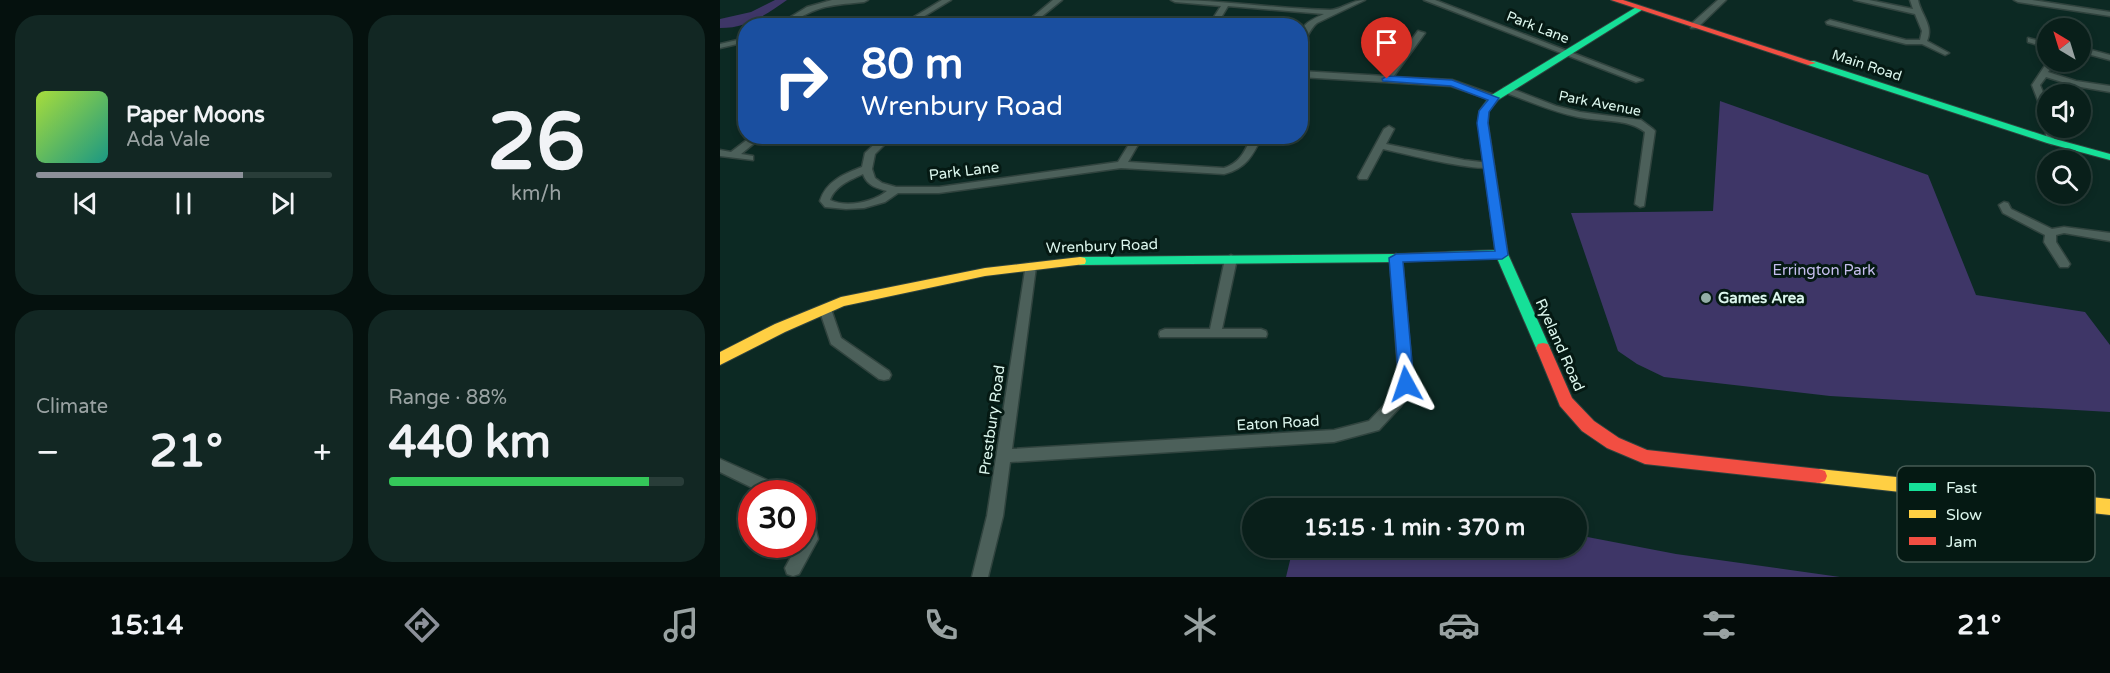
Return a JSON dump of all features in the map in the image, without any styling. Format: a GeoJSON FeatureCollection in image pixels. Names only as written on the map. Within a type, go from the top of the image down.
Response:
{"type":"FeatureCollection","features":[{"type":"Feature","properties":{"kind":"street"},"geometry":{"type":"LineString","coordinates":[[793,18],[810,9],[836,1],[864,0]]}},
{"type":"Feature","properties":{"kind":"street"},"geometry":{"type":"LineString","coordinates":[[916,18],[947,0]]}},
{"type":"Feature","properties":{"kind":"street"},"geometry":{"type":"LineString","coordinates":[[1035,18],[1058,0]]}},
{"type":"Feature","properties":{"kind":"street"},"geometry":{"type":"LineString","coordinates":[[1175,0],[1318,9],[1332,12]]}},
{"type":"Feature","properties":{"kind":"street"},"geometry":{"type":"LineString","coordinates":[[1308,26],[1332,12],[1361,0]]}},
{"type":"Feature","properties":{"kind":"street","name":"Park Lane"},"geometry":{"type":"LineString","coordinates":[[1428,0],[1639,80]]}},
{"type":"Feature","properties":{"kind":"street","name":"Main Road"},"geometry":{"type":"LineString","coordinates":[[1616,0],[1694,26],[2037,130]]}},
{"type":"Feature","properties":{"kind":"street"},"geometry":{"type":"LineString","coordinates":[[1694,26],[1722,0]]}},
{"type":"Feature","properties":{"kind":"street"},"geometry":{"type":"LineString","coordinates":[[1858,0],[1916,12]]}},
{"type":"Feature","properties":{"kind":"street"},"geometry":{"type":"LineString","coordinates":[[1914,0],[1916,12],[1927,28],[1923,42]]}},
{"type":"Feature","properties":{"kind":"street"},"geometry":{"type":"LineString","coordinates":[[2018,0],[2110,14]]}},
{"type":"Feature","properties":{"kind":"street"},"geometry":{"type":"LineString","coordinates":[[1217,18],[1226,4]]}},
{"type":"Feature","properties":{"kind":"street"},"geometry":{"type":"LineString","coordinates":[[1308,75],[1452,83],[1494,98],[1641,8]]}},
{"type":"Feature","properties":{"kind":"street"},"geometry":{"type":"LineString","coordinates":[[1830,22],[1906,42],[1923,42],[1945,53]]}},
{"type":"Feature","properties":{"kind":"street"},"geometry":{"type":"LineString","coordinates":[[1387,79],[1421,33]]}},
{"type":"Feature","properties":{"kind":"street"},"geometry":{"type":"LineString","coordinates":[[2031,40],[2037,42]]}},
{"type":"Feature","properties":{"kind":"street"},"geometry":{"type":"LineString","coordinates":[[720,46],[738,42]]}},
{"type":"Feature","properties":{"kind":"street"},"geometry":{"type":"LineString","coordinates":[[2091,52],[2110,58]]}},
{"type":"Feature","properties":{"kind":"street"},"geometry":{"type":"LineString","coordinates":[[2037,88],[2036,85],[2044,74],[2075,83],[2110,89]]}},
{"type":"Feature","properties":{"kind":"street","name":"Park Avenue"},"geometry":{"type":"LineString","coordinates":[[1508,90],[1553,108],[1581,115],[1638,122],[1648,128],[1650,131],[1640,204]]}},
{"type":"Feature","properties":{"kind":"street","name":"Ryeland Road"},"geometry":{"type":"LineString","coordinates":[[1494,98],[1484,111],[1483,123],[1502,255],[1566,402],[1588,426],[1613,443],[1645,457],[1897,484]]}},
{"type":"Feature","properties":{"kind":"street"},"geometry":{"type":"LineString","coordinates":[[1363,177],[1389,129]]}},
{"type":"Feature","properties":{"kind":"street","name":"Main Road"},"geometry":{"type":"LineString","coordinates":[[2060,138],[2110,157]]}},
{"type":"Feature","properties":{"kind":"street"},"geometry":{"type":"LineString","coordinates":[[733,155],[748,144]]}},
{"type":"Feature","properties":{"kind":"street"},"geometry":{"type":"LineString","coordinates":[[867,169],[870,153],[880,144]]}},
{"type":"Feature","properties":{"kind":"street"},"geometry":{"type":"LineString","coordinates":[[1121,165],[1134,144]]}},
{"type":"Feature","properties":{"kind":"street","name":"Park Lane"},"geometry":{"type":"LineString","coordinates":[[895,190],[883,200],[868,204],[837,207],[825,201],[831,189],[867,169],[870,179],[878,185],[895,190],[939,190],[1121,165],[1232,170],[1245,161],[1253,144]]}},
{"type":"Feature","properties":{"kind":"street"},"geometry":{"type":"LineString","coordinates":[[1380,146],[1464,164],[1489,166]]}},
{"type":"Feature","properties":{"kind":"street"},"geometry":{"type":"LineString","coordinates":[[720,153],[750,158]]}},
{"type":"Feature","properties":{"kind":"street"},"geometry":{"type":"LineString","coordinates":[[2004,205],[2007,211],[2051,233],[2064,230],[2110,237]]}},
{"type":"Feature","properties":{"kind":"street"},"geometry":{"type":"LineString","coordinates":[[2051,233],[2050,242],[2064,264]]}},
{"type":"Feature","properties":{"kind":"street","name":"Wrenbury Road"},"geometry":{"type":"LineString","coordinates":[[720,359],[780,328],[841,302],[923,283],[985,272],[1081,261],[1502,255]]}},
{"type":"Feature","properties":{"kind":"street","name":"Eaton Road"},"geometry":{"type":"LineString","coordinates":[[1003,456],[1334,436],[1374,426],[1396,402],[1406,384],[1396,258]]}},
{"type":"Feature","properties":{"kind":"street"},"geometry":{"type":"LineString","coordinates":[[1215,334],[1231,260]]}},
{"type":"Feature","properties":{"kind":"street","name":"Prestbury Road"},"geometry":{"type":"LineString","coordinates":[[980,577],[995,516],[1030,267]]}},
{"type":"Feature","properties":{"kind":"street"},"geometry":{"type":"LineString","coordinates":[[825,309],[836,341],[884,375]]}},
{"type":"Feature","properties":{"kind":"street"},"geometry":{"type":"LineString","coordinates":[[1166,334],[1261,334]]}},
{"type":"Feature","properties":{"kind":"street"},"geometry":{"type":"LineString","coordinates":[[720,465],[752,480]]}},
{"type":"Feature","properties":{"kind":"street","name":"Ryeland Road"},"geometry":{"type":"LineString","coordinates":[[2095,505],[2110,507]]}},
{"type":"Feature","properties":{"kind":"street"},"geometry":{"type":"LineString","coordinates":[[793,568],[799,558]]}},
{"type":"Feature","properties":{"kind":"green space"},"geometry":{"type":"Polygon","coordinates":[[[775,0],[787,0],[758,18],[738,18],[738,26],[720,28],[720,19],[751,12],[775,0]]]}},
{"type":"Feature","properties":{"kind":"green space","name":"Errington Park"},"geometry":{"type":"Polygon","coordinates":[[[1720,101],[1928,175],[1976,295],[2085,312],[2110,345],[2110,412],[1830,396],[1664,377],[1637,364],[1618,351],[1571,213],[1713,211],[1720,101]]]}},
{"type":"Feature","properties":{"kind":"green space"},"geometry":{"type":"Polygon","coordinates":[[[1587,537],[1676,554],[1840,577],[1286,577],[1291,558],[1587,558],[1587,537]]]}},
{"type":"Feature","properties":{"kind":"traffic: fast"},"geometry":{"type":"LineString","coordinates":[[1543,348],[1502,254],[1483,123],[1484,111],[1494,98],[1641,8]]}},
{"type":"Feature","properties":{"kind":"traffic: fast"},"geometry":{"type":"LineString","coordinates":[[1811,63],[2051,141],[2110,157]]}},
{"type":"Feature","properties":{"kind":"traffic: fast"},"geometry":{"type":"LineString","coordinates":[[1080,261],[1396,258],[1502,254]]}},
{"type":"Feature","properties":{"kind":"traffic: slow"},"geometry":{"type":"LineString","coordinates":[[720,359],[780,328],[841,302],[985,272],[1080,261]]}},
{"type":"Feature","properties":{"kind":"traffic: slow"},"geometry":{"type":"LineString","coordinates":[[1819,476],[1897,484]]}},
{"type":"Feature","properties":{"kind":"traffic: slow"},"geometry":{"type":"LineString","coordinates":[[2095,505],[2110,507]]}},
{"type":"Feature","properties":{"kind":"traffic: jam"},"geometry":{"type":"LineString","coordinates":[[1615,0],[1811,63]]}},
{"type":"Feature","properties":{"kind":"traffic: jam"},"geometry":{"type":"LineString","coordinates":[[1543,348],[1566,402],[1588,426],[1613,443],[1645,457],[1819,476]]}},
{"type":"Feature","properties":{"kind":"place","name":"Games Area"},"geometry":{"type":"Point","coordinates":[1706,298]}},
{"type":"Feature","properties":{"kind":"route"},"geometry":{"type":"LineString","coordinates":[[1387,79],[1452,83],[1494,98],[1484,111],[1483,123],[1502,255],[1396,258],[1406,384]]}}]}
